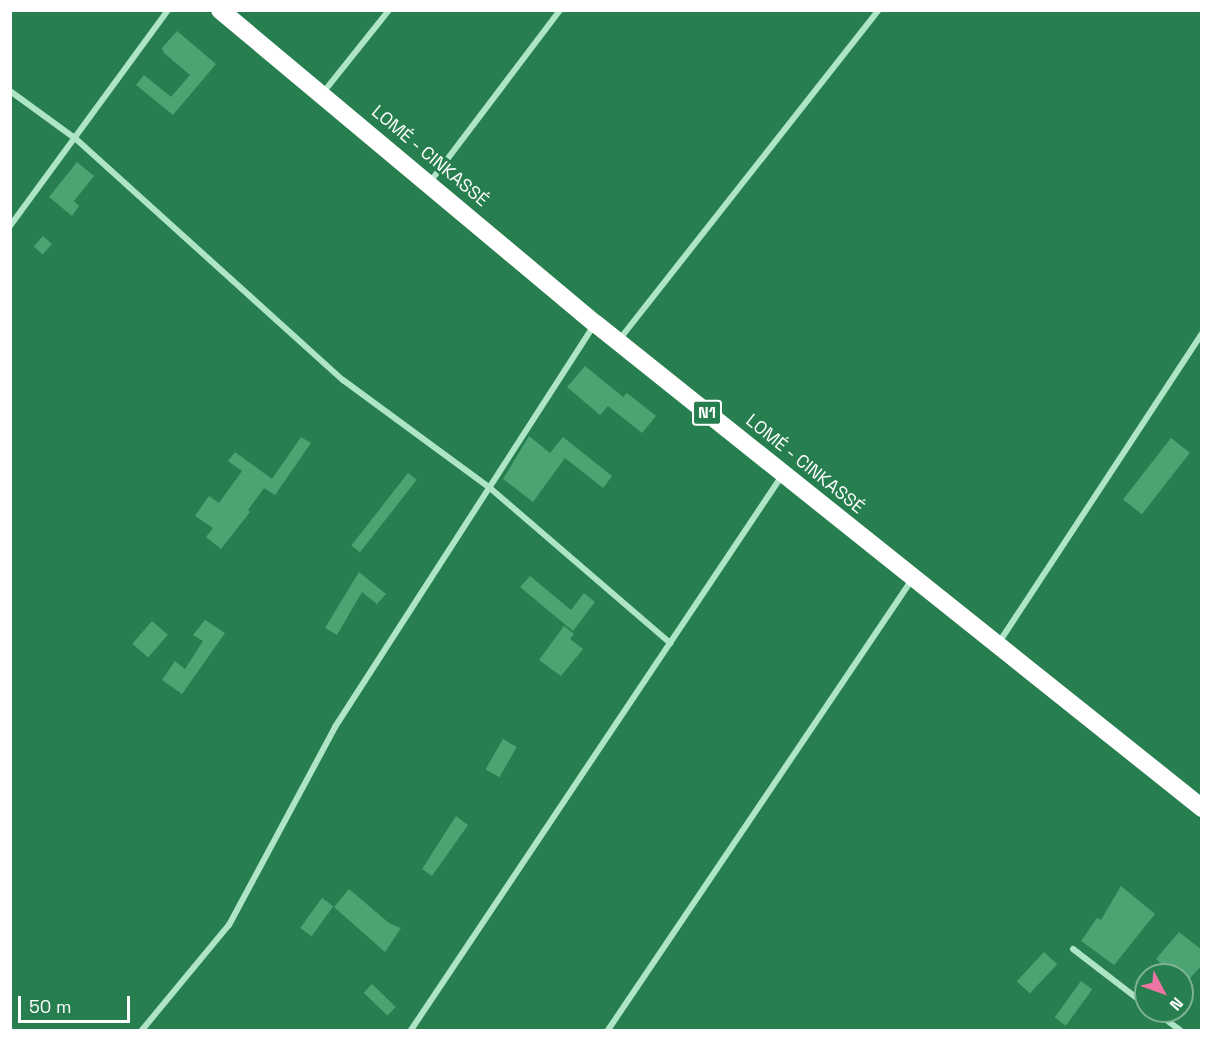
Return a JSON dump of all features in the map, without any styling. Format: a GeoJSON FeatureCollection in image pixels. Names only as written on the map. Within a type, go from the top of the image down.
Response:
{"type":"FeatureCollection","features":[{"type":"Feature","properties":{"kind":"highway","name":"LOMÉ - CINKASSÉ"},"geometry":{"type":"LineString","coordinates":[[220,10],[430,182],[596,324],[1202,808]]}},
{"type":"Feature","properties":{"kind":"street"},"geometry":{"type":"LineString","coordinates":[[10,226],[76,139],[168,10]]}},
{"type":"Feature","properties":{"kind":"street"},"geometry":{"type":"LineString","coordinates":[[322,93],[389,10]]}},
{"type":"Feature","properties":{"kind":"street"},"geometry":{"type":"LineString","coordinates":[[430,182],[560,10]]}},
{"type":"Feature","properties":{"kind":"street"},"geometry":{"type":"LineString","coordinates":[[618,341],[879,10]]}},
{"type":"Feature","properties":{"kind":"street"},"geometry":{"type":"LineString","coordinates":[[10,91],[76,139],[343,380],[490,488],[670,643]]}},
{"type":"Feature","properties":{"kind":"street"},"geometry":{"type":"LineString","coordinates":[[142,1030],[228,925],[335,727],[596,324]]}},
{"type":"Feature","properties":{"kind":"street"},"geometry":{"type":"LineString","coordinates":[[997,644],[1202,333]]}},
{"type":"Feature","properties":{"kind":"street"},"geometry":{"type":"LineString","coordinates":[[411,1030],[783,474]]}},
{"type":"Feature","properties":{"kind":"street"},"geometry":{"type":"LineString","coordinates":[[608,1030],[913,577]]}},
{"type":"Feature","properties":{"kind":"street"},"geometry":{"type":"LineString","coordinates":[[1073,949],[1134,996]]}},
{"type":"Feature","properties":{"kind":"building"},"geometry":{"type":"Polygon","coordinates":[[[177,31],[216,64],[173,115],[136,85],[144,75],[171,97],[190,75],[164,53],[162,48],[177,31]]]}},
{"type":"Feature","properties":{"kind":"building"},"geometry":{"type":"Polygon","coordinates":[[[77,162],[94,176],[74,201],[79,206],[72,216],[49,197],[77,162]]]}},
{"type":"Feature","properties":{"kind":"building"},"geometry":{"type":"Polygon","coordinates":[[[43,236],[52,244],[43,254],[34,246],[43,236]]]}},
{"type":"Feature","properties":{"kind":"building"},"geometry":{"type":"Polygon","coordinates":[[[585,366],[623,397],[627,393],[656,416],[642,433],[608,406],[600,415],[567,387],[585,366]]]}},
{"type":"Feature","properties":{"kind":"building"},"geometry":{"type":"Polygon","coordinates":[[[529,436],[550,453],[563,437],[612,476],[603,488],[565,458],[533,502],[503,479],[529,436]]]}},
{"type":"Feature","properties":{"kind":"building"},"geometry":{"type":"Polygon","coordinates":[[[301,437],[311,443],[275,495],[264,488],[248,510],[250,512],[221,549],[206,537],[213,528],[195,516],[209,496],[219,503],[242,471],[228,461],[235,452],[272,479],[301,437]]]}},
{"type":"Feature","properties":{"kind":"building"},"geometry":{"type":"Polygon","coordinates":[[[1171,438],[1190,453],[1142,514],[1123,499],[1171,438]]]}},
{"type":"Feature","properties":{"kind":"building"},"geometry":{"type":"Polygon","coordinates":[[[408,473],[417,480],[360,552],[351,545],[408,473]]]}},
{"type":"Feature","properties":{"kind":"building"},"geometry":{"type":"Polygon","coordinates":[[[359,572],[386,594],[377,604],[362,592],[337,635],[325,628],[359,572]]]}},
{"type":"Feature","properties":{"kind":"building"},"geometry":{"type":"Polygon","coordinates":[[[530,576],[571,610],[584,593],[595,602],[573,631],[520,587],[530,576]]]}},
{"type":"Feature","properties":{"kind":"building"},"geometry":{"type":"Polygon","coordinates":[[[205,620],[225,633],[182,694],[162,680],[175,661],[185,669],[203,641],[193,635],[205,620]]]}},
{"type":"Feature","properties":{"kind":"building"},"geometry":{"type":"Polygon","coordinates":[[[152,621],[168,635],[148,657],[132,644],[152,621]]]}},
{"type":"Feature","properties":{"kind":"building"},"geometry":{"type":"Polygon","coordinates":[[[564,626],[574,634],[570,639],[583,649],[561,676],[539,660],[564,626]]]}},
{"type":"Feature","properties":{"kind":"building"},"geometry":{"type":"Polygon","coordinates":[[[503,739],[517,747],[499,777],[486,769],[503,739]]]}},
{"type":"Feature","properties":{"kind":"building"},"geometry":{"type":"Polygon","coordinates":[[[456,816],[468,825],[432,876],[422,869],[456,816]]]}},
{"type":"Feature","properties":{"kind":"building"},"geometry":{"type":"Polygon","coordinates":[[[1121,886],[1155,914],[1114,965],[1081,941],[1097,918],[1101,920],[1121,886]]]}},
{"type":"Feature","properties":{"kind":"building"},"geometry":{"type":"Polygon","coordinates":[[[349,889],[389,923],[401,928],[385,952],[334,907],[349,889]]]}},
{"type":"Feature","properties":{"kind":"building"},"geometry":{"type":"Polygon","coordinates":[[[322,898],[333,906],[312,936],[300,928],[322,898]]]}},
{"type":"Feature","properties":{"kind":"building"},"geometry":{"type":"Polygon","coordinates":[[[1179,932],[1202,950],[1202,965],[1194,974],[1194,963],[1160,963],[1156,959],[1179,932]]]}},
{"type":"Feature","properties":{"kind":"building"},"geometry":{"type":"Polygon","coordinates":[[[1044,952],[1057,964],[1030,994],[1017,981],[1044,952]]]}},
{"type":"Feature","properties":{"kind":"building"},"geometry":{"type":"Polygon","coordinates":[[[1081,981],[1092,989],[1066,1026],[1055,1017],[1081,981]]]}},
{"type":"Feature","properties":{"kind":"building"},"geometry":{"type":"Polygon","coordinates":[[[372,984],[396,1007],[387,1016],[364,993],[372,984]]]}}]}
